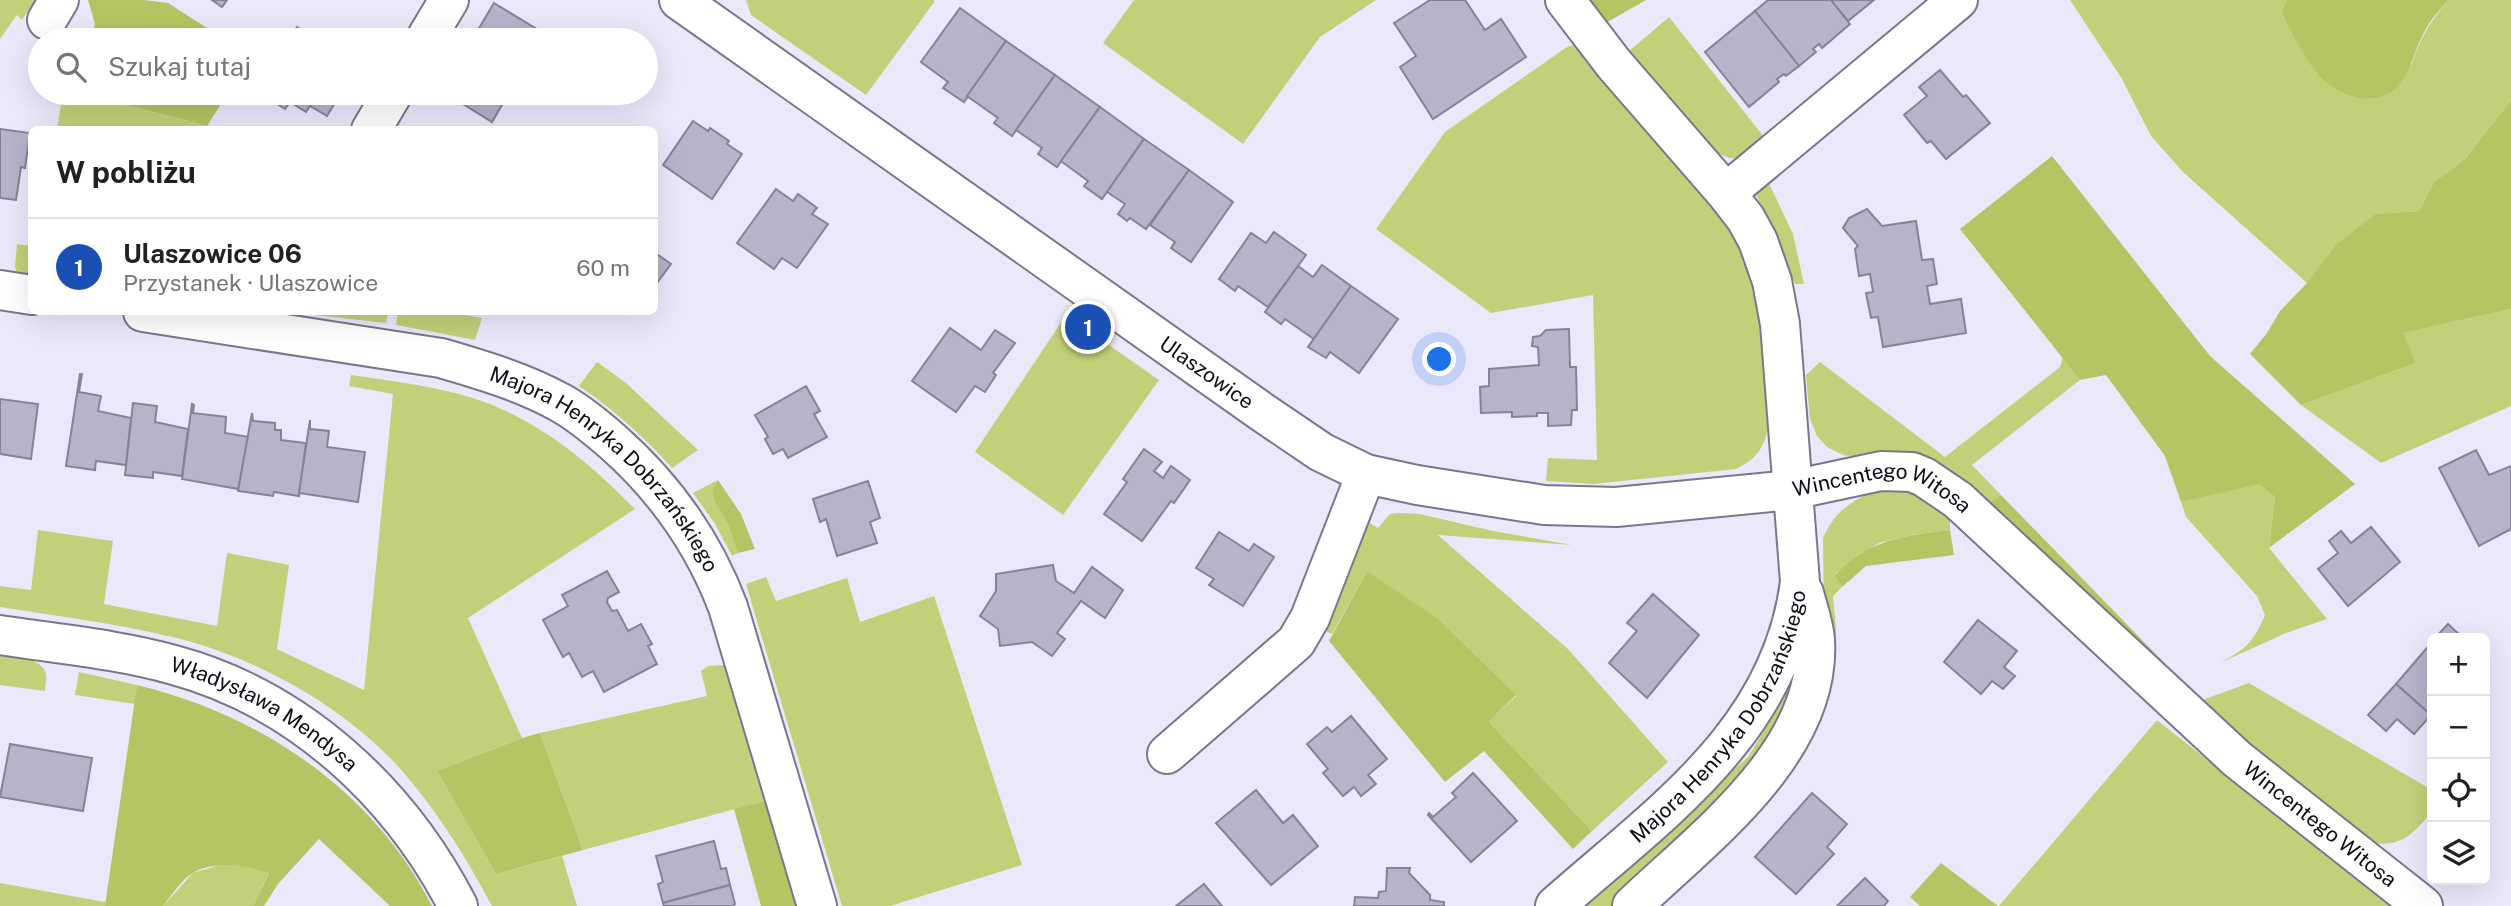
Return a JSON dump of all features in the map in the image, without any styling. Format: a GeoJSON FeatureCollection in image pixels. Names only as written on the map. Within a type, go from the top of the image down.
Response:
{"type":"FeatureCollection","features":[{"type":"Feature","properties":{"kind":"street"},"geometry":{"type":"LineString","coordinates":[[432,28],[449,0]]}},
{"type":"Feature","properties":{"kind":"street","name":"Wincentego Witosa"},"geometry":{"type":"LineString","coordinates":[[1565,0],[1614,64],[1726,192],[1758,241],[1777,301],[1792,489],[1881,471],[1912,472],[1936,483],[1958,500],[2237,760],[2423,906]]}},
{"type":"Feature","properties":{"kind":"street"},"geometry":{"type":"LineString","coordinates":[[1726,192],[1958,0]]}},
{"type":"Feature","properties":{"kind":"street","name":"Ulaszowice"},"geometry":{"type":"LineString","coordinates":[[696,5],[1296,436],[1342,464],[1366,474],[1417,485],[1531,503],[1589,508],[1792,489]]}},
{"type":"Feature","properties":{"kind":"street"},"geometry":{"type":"LineString","coordinates":[[373,126],[386,105]]}},
{"type":"Feature","properties":{"kind":"street"},"geometry":{"type":"LineString","coordinates":[[0,290],[28,294]]}},
{"type":"Feature","properties":{"kind":"street","name":"Majora Henryka Dobrzańskiego"},"geometry":{"type":"LineString","coordinates":[[186,315],[257,320],[440,358],[486,371],[562,404],[598,429],[652,479],[683,519],[714,572],[728,607],[817,906]]}},
{"type":"Feature","properties":{"kind":"street"},"geometry":{"type":"LineString","coordinates":[[1167,754],[1286,652],[1303,631],[1366,474]]}},
{"type":"Feature","properties":{"kind":"street","name":"Majora Henryka Dobrzańskiego"},"geometry":{"type":"LineString","coordinates":[[1555,906],[1713,764],[1747,722],[1783,653],[1798,602],[1800,582],[1792,489]]}},
{"type":"Feature","properties":{"kind":"street"},"geometry":{"type":"LineString","coordinates":[[1632,906],[1741,802],[1773,766],[1796,729],[1806,705],[1815,656],[1813,626],[1800,582]]}},
{"type":"Feature","properties":{"kind":"street","name":"Władysława Mendysa"},"geometry":{"type":"LineString","coordinates":[[0,635],[140,656],[174,665],[209,676],[286,715],[339,754],[382,794],[419,841],[458,906]]}},
{"type":"Feature","properties":{"kind":"green space"},"geometry":{"type":"Polygon","coordinates":[[[0,0],[35,0],[22,20],[17,15],[0,39],[0,0]]]}},
{"type":"Feature","properties":{"kind":"green space"},"geometry":{"type":"Polygon","coordinates":[[[88,0],[145,0],[168,3],[207,28],[94,28],[88,0]]]}},
{"type":"Feature","properties":{"kind":"green space"},"geometry":{"type":"Polygon","coordinates":[[[746,0],[935,1],[866,95],[751,15],[746,0]]]}},
{"type":"Feature","properties":{"kind":"green space"},"geometry":{"type":"Polygon","coordinates":[[[1134,0],[1376,0],[1320,37],[1243,144],[1103,43],[1134,0]]]}},
{"type":"Feature","properties":{"kind":"green space"},"geometry":{"type":"Polygon","coordinates":[[[1581,0],[1646,0],[1599,27],[1581,0]]]}},
{"type":"Feature","properties":{"kind":"green space"},"geometry":{"type":"Polygon","coordinates":[[[2070,0],[2287,0],[2283,12],[2298,44],[2411,65],[2426,31],[2449,0],[2511,0],[2511,100],[2465,159],[2434,182],[2419,211],[2375,214],[2336,246],[2307,283],[2183,172],[2151,136],[2122,79],[2070,0]]]}},
{"type":"Feature","properties":{"kind":"green space"},"geometry":{"type":"Polygon","coordinates":[[[2287,0],[2449,0],[2426,28],[2408,70],[2397,87],[2377,98],[2366,98],[2355,97],[2334,88],[2317,73],[2282,12],[2287,0]]]}},
{"type":"Feature","properties":{"kind":"green space"},"geometry":{"type":"Polygon","coordinates":[[[1669,17],[1768,142],[1747,159],[1730,158],[1709,150],[1622,57],[1669,17]]]}},
{"type":"Feature","properties":{"kind":"green space"},"geometry":{"type":"Polygon","coordinates":[[[1578,44],[1711,200],[1733,234],[1750,272],[1762,327],[1769,422],[1763,444],[1757,453],[1736,469],[1594,484],[1546,481],[1548,458],[1597,460],[1593,295],[1491,313],[1376,229],[1445,132],[1567,47],[1578,44]]]}},
{"type":"Feature","properties":{"kind":"green space"},"geometry":{"type":"Polygon","coordinates":[[[2511,100],[2511,309],[2403,333],[2416,363],[2301,405],[2250,354],[2280,311],[2307,283],[2336,245],[2375,214],[2419,211],[2434,182],[2465,159],[2511,100]]]}},
{"type":"Feature","properties":{"kind":"green space"},"geometry":{"type":"Polygon","coordinates":[[[61,105],[125,105],[206,126],[58,126],[61,105]]]}},
{"type":"Feature","properties":{"kind":"green space"},"geometry":{"type":"Polygon","coordinates":[[[126,105],[220,105],[207,126],[126,105]]]}},
{"type":"Feature","properties":{"kind":"green space"},"geometry":{"type":"Polygon","coordinates":[[[2052,156],[2210,356],[2355,484],[2269,548],[2275,497],[2259,484],[2181,502],[2165,456],[2106,375],[2080,380],[1960,229],[2052,156]]]}},
{"type":"Feature","properties":{"kind":"green space"},"geometry":{"type":"Polygon","coordinates":[[[1765,175],[1793,234],[1804,284],[1795,284],[1756,194],[1755,184],[1765,175]]]}},
{"type":"Feature","properties":{"kind":"green space"},"geometry":{"type":"Polygon","coordinates":[[[17,244],[28,246],[28,276],[17,274],[17,244]]]}},
{"type":"Feature","properties":{"kind":"green space"},"geometry":{"type":"Polygon","coordinates":[[[2511,309],[2511,406],[2381,463],[2301,405],[2416,363],[2402,333],[2511,309]]]}},
{"type":"Feature","properties":{"kind":"green space"},"geometry":{"type":"Polygon","coordinates":[[[315,315],[387,315],[386,323],[315,315]]]}},
{"type":"Feature","properties":{"kind":"green space"},"geometry":{"type":"Polygon","coordinates":[[[398,315],[464,315],[482,318],[475,340],[396,325],[398,315]]]}},
{"type":"Feature","properties":{"kind":"green space"},"geometry":{"type":"Polygon","coordinates":[[[1066,315],[1159,380],[1063,515],[975,452],[1066,315]]]}},
{"type":"Feature","properties":{"kind":"green space"},"geometry":{"type":"Polygon","coordinates":[[[2063,357],[2080,380],[1972,465],[2001,495],[1983,506],[1869,459],[1843,455],[1827,447],[1817,436],[1810,419],[1806,375],[1820,362],[1945,457],[2060,367],[2063,357]]]}},
{"type":"Feature","properties":{"kind":"green space"},"geometry":{"type":"Polygon","coordinates":[[[597,362],[626,383],[698,450],[672,468],[628,424],[579,386],[597,362]]]}},
{"type":"Feature","properties":{"kind":"green space"},"geometry":{"type":"Polygon","coordinates":[[[351,375],[443,390],[473,398],[519,417],[580,458],[635,509],[468,618],[522,738],[437,771],[496,874],[562,856],[577,906],[492,906],[441,821],[404,773],[381,749],[327,706],[265,670],[233,656],[168,636],[0,607],[0,586],[31,590],[38,530],[113,541],[104,604],[217,626],[227,553],[289,565],[277,649],[364,690],[393,394],[349,386],[351,375]]]}},
{"type":"Feature","properties":{"kind":"green space"},"geometry":{"type":"Polygon","coordinates":[[[718,480],[712,492],[715,503],[728,524],[738,553],[732,556],[715,524],[693,493],[718,480]]]}},
{"type":"Feature","properties":{"kind":"green space"},"geometry":{"type":"Polygon","coordinates":[[[718,480],[741,514],[755,549],[738,553],[728,524],[715,503],[712,492],[718,480]]]}},
{"type":"Feature","properties":{"kind":"green space"},"geometry":{"type":"Polygon","coordinates":[[[2259,483],[2275,497],[2269,548],[2327,619],[2286,633],[2220,663],[2248,644],[2265,615],[2257,596],[2186,517],[2181,502],[2259,483]]]}},
{"type":"Feature","properties":{"kind":"green space"},"geometry":{"type":"Polygon","coordinates":[[[1903,484],[1950,516],[1950,530],[1879,543],[1835,574],[1842,587],[1833,596],[1835,661],[1825,694],[1823,538],[1837,516],[1855,500],[1877,490],[1903,484]]]}},
{"type":"Feature","properties":{"kind":"green space"},"geometry":{"type":"Polygon","coordinates":[[[2001,495],[2179,678],[2172,683],[1983,506],[2001,495]]]}},
{"type":"Feature","properties":{"kind":"green space"},"geometry":{"type":"Polygon","coordinates":[[[1390,514],[1420,514],[1572,545],[1438,535],[1569,650],[1668,762],[1592,831],[1489,722],[1516,696],[1367,571],[1332,634],[1324,630],[1368,522],[1378,528],[1390,514]]]}},
{"type":"Feature","properties":{"kind":"green space"},"geometry":{"type":"Polygon","coordinates":[[[1950,530],[1954,555],[1866,566],[1842,587],[1835,575],[1861,554],[1888,541],[1950,530]]]}},
{"type":"Feature","properties":{"kind":"green space"},"geometry":{"type":"Polygon","coordinates":[[[1367,571],[1438,619],[1516,695],[1489,722],[1592,831],[1573,849],[1484,751],[1445,782],[1329,641],[1367,571]]]}},
{"type":"Feature","properties":{"kind":"green space"},"geometry":{"type":"Polygon","coordinates":[[[766,577],[776,601],[847,578],[860,622],[934,596],[1022,865],[890,906],[842,906],[746,584],[766,577]]]}},
{"type":"Feature","properties":{"kind":"green space"},"geometry":{"type":"Polygon","coordinates":[[[1803,637],[1798,687],[1772,747],[1614,906],[1581,906],[1748,757],[1784,698],[1803,637]]]}},
{"type":"Feature","properties":{"kind":"green space"},"geometry":{"type":"Polygon","coordinates":[[[0,656],[27,659],[39,664],[46,674],[45,691],[0,685],[0,656]]]}},
{"type":"Feature","properties":{"kind":"green space"},"geometry":{"type":"Polygon","coordinates":[[[725,665],[769,800],[583,850],[540,733],[707,696],[701,671],[708,666],[725,665]]]}},
{"type":"Feature","properties":{"kind":"green space"},"geometry":{"type":"Polygon","coordinates":[[[79,672],[137,685],[135,704],[75,695],[79,672]]]}},
{"type":"Feature","properties":{"kind":"green space"},"geometry":{"type":"Polygon","coordinates":[[[2249,683],[2427,787],[2427,817],[2409,835],[2395,842],[2363,842],[2197,702],[2249,683]]]}},
{"type":"Feature","properties":{"kind":"green space"},"geometry":{"type":"Polygon","coordinates":[[[137,685],[183,698],[227,716],[309,763],[345,793],[378,827],[407,864],[432,906],[390,906],[319,839],[278,884],[264,906],[253,906],[269,873],[221,865],[193,873],[181,883],[163,906],[105,906],[137,685]]]}},
{"type":"Feature","properties":{"kind":"green space"},"geometry":{"type":"Polygon","coordinates":[[[2157,720],[2391,906],[1999,906],[2157,720]]]}},
{"type":"Feature","properties":{"kind":"green space"},"geometry":{"type":"Polygon","coordinates":[[[540,733],[583,850],[496,874],[437,771],[540,733]]]}},
{"type":"Feature","properties":{"kind":"green space"},"geometry":{"type":"Polygon","coordinates":[[[769,800],[799,906],[761,906],[734,809],[769,800]]]}},
{"type":"Feature","properties":{"kind":"green space"},"geometry":{"type":"Polygon","coordinates":[[[1941,863],[1998,906],[1920,906],[1910,897],[1941,863]]]}},
{"type":"Feature","properties":{"kind":"green space"},"geometry":{"type":"Polygon","coordinates":[[[219,865],[247,865],[269,872],[253,906],[163,906],[193,873],[219,865]]]}},
{"type":"Feature","properties":{"kind":"green space"},"geometry":{"type":"Polygon","coordinates":[[[0,883],[105,902],[105,906],[0,906],[0,883]]]}},
{"type":"Feature","properties":{"kind":"building"},"geometry":{"type":"Polygon","coordinates":[[[212,0],[227,0],[222,7],[212,0]]]}},
{"type":"Feature","properties":{"kind":"building"},"geometry":{"type":"Polygon","coordinates":[[[1430,0],[1465,0],[1485,30],[1501,19],[1526,57],[1433,119],[1400,67],[1416,56],[1394,23],[1430,0]]]}},
{"type":"Feature","properties":{"kind":"building"},"geometry":{"type":"Polygon","coordinates":[[[1768,0],[1831,0],[1850,24],[1822,48],[1819,44],[1813,49],[1816,52],[1799,66],[1755,11],[1768,0]]]}},
{"type":"Feature","properties":{"kind":"building"},"geometry":{"type":"Polygon","coordinates":[[[1831,0],[1874,0],[1848,21],[1831,0]]]}},
{"type":"Feature","properties":{"kind":"building"},"geometry":{"type":"Polygon","coordinates":[[[494,3],[535,28],[479,28],[494,3]]]}},
{"type":"Feature","properties":{"kind":"building"},"geometry":{"type":"Polygon","coordinates":[[[960,8],[1006,41],[964,102],[943,88],[948,82],[921,62],[960,8]]]}},
{"type":"Feature","properties":{"kind":"building"},"geometry":{"type":"Polygon","coordinates":[[[1755,11],[1799,66],[1777,79],[1779,82],[1749,107],[1705,52],[1755,11]]]}},
{"type":"Feature","properties":{"kind":"building"},"geometry":{"type":"Polygon","coordinates":[[[1006,41],[1055,75],[1012,136],[994,123],[998,118],[967,96],[1006,41]]]}},
{"type":"Feature","properties":{"kind":"building"},"geometry":{"type":"Polygon","coordinates":[[[1940,70],[1990,123],[1946,159],[1931,141],[1927,143],[1904,115],[1927,96],[1919,87],[1940,70]]]}},
{"type":"Feature","properties":{"kind":"building"},"geometry":{"type":"Polygon","coordinates":[[[1055,75],[1100,107],[1057,167],[1038,154],[1042,148],[1016,130],[1055,75]]]}},
{"type":"Feature","properties":{"kind":"building"},"geometry":{"type":"Polygon","coordinates":[[[295,105],[334,105],[327,116],[310,106],[306,112],[295,105]]]}},
{"type":"Feature","properties":{"kind":"building"},"geometry":{"type":"Polygon","coordinates":[[[465,105],[502,105],[492,122],[465,105]]]}},
{"type":"Feature","properties":{"kind":"building"},"geometry":{"type":"Polygon","coordinates":[[[1100,107],[1144,139],[1102,199],[1084,186],[1088,181],[1061,161],[1100,107]]]}},
{"type":"Feature","properties":{"kind":"building"},"geometry":{"type":"Polygon","coordinates":[[[693,121],[708,131],[710,128],[742,154],[712,199],[663,165],[693,121]]]}},
{"type":"Feature","properties":{"kind":"building"},"geometry":{"type":"Polygon","coordinates":[[[0,129],[28,133],[25,168],[21,167],[16,200],[0,198],[0,129]]]}},
{"type":"Feature","properties":{"kind":"building"},"geometry":{"type":"Polygon","coordinates":[[[1144,139],[1189,170],[1146,229],[1130,218],[1127,221],[1118,214],[1125,204],[1107,192],[1144,139]]]}},
{"type":"Feature","properties":{"kind":"building"},"geometry":{"type":"Polygon","coordinates":[[[1189,170],[1233,202],[1191,262],[1171,248],[1175,242],[1150,225],[1189,170]]]}},
{"type":"Feature","properties":{"kind":"building"},"geometry":{"type":"Polygon","coordinates":[[[776,189],[793,201],[798,194],[817,208],[812,214],[828,224],[797,268],[782,258],[774,269],[737,243],[776,189]]]}},
{"type":"Feature","properties":{"kind":"building"},"geometry":{"type":"Polygon","coordinates":[[[1867,209],[1882,226],[1916,221],[1922,260],[1933,259],[1937,284],[1927,286],[1930,304],[1961,299],[1966,333],[1883,347],[1878,317],[1871,318],[1866,293],[1873,292],[1870,274],[1859,276],[1855,249],[1858,246],[1843,228],[1849,218],[1867,209]]]}},
{"type":"Feature","properties":{"kind":"building"},"geometry":{"type":"Polygon","coordinates":[[[1274,232],[1306,255],[1268,307],[1238,286],[1235,291],[1219,279],[1251,233],[1266,243],[1274,232]]]}},
{"type":"Feature","properties":{"kind":"building"},"geometry":{"type":"Polygon","coordinates":[[[658,255],[671,264],[658,282],[658,255]]]}},
{"type":"Feature","properties":{"kind":"building"},"geometry":{"type":"Polygon","coordinates":[[[1322,265],[1351,286],[1314,339],[1285,319],[1281,324],[1265,312],[1298,266],[1313,277],[1322,265]]]}},
{"type":"Feature","properties":{"kind":"building"},"geometry":{"type":"Polygon","coordinates":[[[1351,286],[1398,319],[1359,373],[1330,352],[1326,358],[1308,347],[1351,286]]]}},
{"type":"Feature","properties":{"kind":"building"},"geometry":{"type":"Polygon","coordinates":[[[950,328],[981,350],[995,330],[1015,343],[993,373],[996,375],[985,392],[975,386],[956,412],[912,381],[950,328]]]}},
{"type":"Feature","properties":{"kind":"building"},"geometry":{"type":"Polygon","coordinates":[[[1569,329],[1570,367],[1576,367],[1577,410],[1572,410],[1571,425],[1548,426],[1548,413],[1512,417],[1512,412],[1481,413],[1480,387],[1489,386],[1489,369],[1539,365],[1538,347],[1532,346],[1533,337],[1540,336],[1546,330],[1569,329]]]}},
{"type":"Feature","properties":{"kind":"building"},"geometry":{"type":"Polygon","coordinates":[[[80,374],[79,392],[101,396],[98,411],[131,418],[126,465],[96,461],[95,470],[66,466],[80,374]]]}},
{"type":"Feature","properties":{"kind":"building"},"geometry":{"type":"Polygon","coordinates":[[[806,386],[820,411],[814,414],[827,437],[788,458],[783,449],[773,454],[765,439],[768,437],[755,415],[806,386]]]}},
{"type":"Feature","properties":{"kind":"building"},"geometry":{"type":"Polygon","coordinates":[[[0,399],[38,404],[31,459],[1,454],[0,399]]]}},
{"type":"Feature","properties":{"kind":"building"},"geometry":{"type":"Polygon","coordinates":[[[133,403],[157,406],[155,422],[188,429],[182,476],[153,472],[153,478],[125,475],[133,403]]]}},
{"type":"Feature","properties":{"kind":"building"},"geometry":{"type":"Polygon","coordinates":[[[192,404],[193,413],[226,417],[225,433],[249,437],[238,489],[182,479],[192,404]]]}},
{"type":"Feature","properties":{"kind":"building"},"geometry":{"type":"Polygon","coordinates":[[[252,413],[253,421],[275,423],[275,430],[281,430],[281,440],[306,443],[299,496],[274,492],[273,496],[238,491],[252,413]]]}},
{"type":"Feature","properties":{"kind":"building"},"geometry":{"type":"Polygon","coordinates":[[[310,420],[310,429],[329,431],[327,447],[365,452],[358,502],[299,493],[310,420]]]}},
{"type":"Feature","properties":{"kind":"building"},"geometry":{"type":"Polygon","coordinates":[[[1144,449],[1162,462],[1154,471],[1163,478],[1171,466],[1190,480],[1142,541],[1104,514],[1127,482],[1123,479],[1144,449]]]}},
{"type":"Feature","properties":{"kind":"building"},"geometry":{"type":"Polygon","coordinates":[[[2476,450],[2489,475],[2511,466],[2511,529],[2479,546],[2439,468],[2476,450]]]}},
{"type":"Feature","properties":{"kind":"building"},"geometry":{"type":"Polygon","coordinates":[[[868,481],[880,518],[870,522],[877,543],[837,556],[826,519],[820,522],[813,499],[868,481]]]}},
{"type":"Feature","properties":{"kind":"building"},"geometry":{"type":"Polygon","coordinates":[[[2371,527],[2400,562],[2348,606],[2318,569],[2338,553],[2329,541],[2341,531],[2351,543],[2371,527]]]}},
{"type":"Feature","properties":{"kind":"building"},"geometry":{"type":"Polygon","coordinates":[[[1219,532],[1249,551],[1254,544],[1274,557],[1243,606],[1209,585],[1214,579],[1196,568],[1219,532]]]}},
{"type":"Feature","properties":{"kind":"building"},"geometry":{"type":"Polygon","coordinates":[[[1053,565],[1056,581],[1074,593],[1092,567],[1123,590],[1105,618],[1081,601],[1057,633],[1065,639],[1052,656],[1032,642],[1000,646],[998,629],[980,616],[996,591],[996,574],[1053,565]]]}},
{"type":"Feature","properties":{"kind":"building"},"geometry":{"type":"Polygon","coordinates":[[[607,571],[619,592],[608,598],[607,602],[612,611],[617,610],[628,631],[641,624],[652,644],[648,646],[657,664],[604,692],[593,671],[582,677],[569,653],[563,657],[543,620],[568,606],[562,595],[607,571]]]}},
{"type":"Feature","properties":{"kind":"building"},"geometry":{"type":"Polygon","coordinates":[[[1653,594],[1699,635],[1647,698],[1609,663],[1637,631],[1627,623],[1653,594]]]}},
{"type":"Feature","properties":{"kind":"building"},"geometry":{"type":"Polygon","coordinates":[[[1978,620],[2017,651],[2004,667],[2015,676],[2003,689],[1992,681],[1981,694],[1944,662],[1978,620]]]}},
{"type":"Feature","properties":{"kind":"building"},"geometry":{"type":"Polygon","coordinates":[[[2448,624],[2458,633],[2440,633],[2448,624]]]}},
{"type":"Feature","properties":{"kind":"building"},"geometry":{"type":"Polygon","coordinates":[[[2427,648],[2427,711],[2396,684],[2427,648]]]}},
{"type":"Feature","properties":{"kind":"building"},"geometry":{"type":"Polygon","coordinates":[[[2396,684],[2427,711],[2427,719],[2414,734],[2397,719],[2386,731],[2368,715],[2396,684]]]}},
{"type":"Feature","properties":{"kind":"building"},"geometry":{"type":"Polygon","coordinates":[[[1351,716],[1387,759],[1368,775],[1376,784],[1361,796],[1354,787],[1343,796],[1323,773],[1328,769],[1307,744],[1327,727],[1332,732],[1351,716]]]}},
{"type":"Feature","properties":{"kind":"building"},"geometry":{"type":"Polygon","coordinates":[[[10,744],[92,758],[83,811],[0,797],[10,744]]]}},
{"type":"Feature","properties":{"kind":"building"},"geometry":{"type":"Polygon","coordinates":[[[1473,773],[1517,821],[1471,862],[1428,815],[1429,813],[1433,817],[1456,797],[1452,793],[1473,773]]]}},
{"type":"Feature","properties":{"kind":"building"},"geometry":{"type":"Polygon","coordinates":[[[1256,790],[1283,823],[1293,815],[1318,846],[1271,885],[1216,823],[1256,790]]]}},
{"type":"Feature","properties":{"kind":"building"},"geometry":{"type":"Polygon","coordinates":[[[1812,793],[1847,824],[1827,847],[1834,854],[1796,894],[1755,857],[1812,793]]]}},
{"type":"Feature","properties":{"kind":"building"},"geometry":{"type":"Polygon","coordinates":[[[714,841],[721,869],[726,868],[730,885],[663,903],[658,884],[663,882],[656,856],[714,841]]]}},
{"type":"Feature","properties":{"kind":"building"},"geometry":{"type":"Polygon","coordinates":[[[1387,868],[1410,868],[1409,873],[1430,895],[1430,900],[1444,902],[1444,906],[1354,906],[1355,897],[1378,898],[1379,892],[1386,891],[1387,868]]]}},
{"type":"Feature","properties":{"kind":"building"},"geometry":{"type":"Polygon","coordinates":[[[1865,878],[1888,901],[1884,906],[1837,906],[1865,878]]]}},
{"type":"Feature","properties":{"kind":"building"},"geometry":{"type":"Polygon","coordinates":[[[1204,884],[1222,906],[1176,906],[1204,884]]]}},
{"type":"Feature","properties":{"kind":"building"},"geometry":{"type":"Polygon","coordinates":[[[730,885],[735,904],[733,906],[664,906],[663,903],[730,885]]]}},
{"type":"Feature","properties":{"kind":"place","name":"Ulaszowice 06"},"geometry":{"type":"Point","coordinates":[1088,327]}}]}
